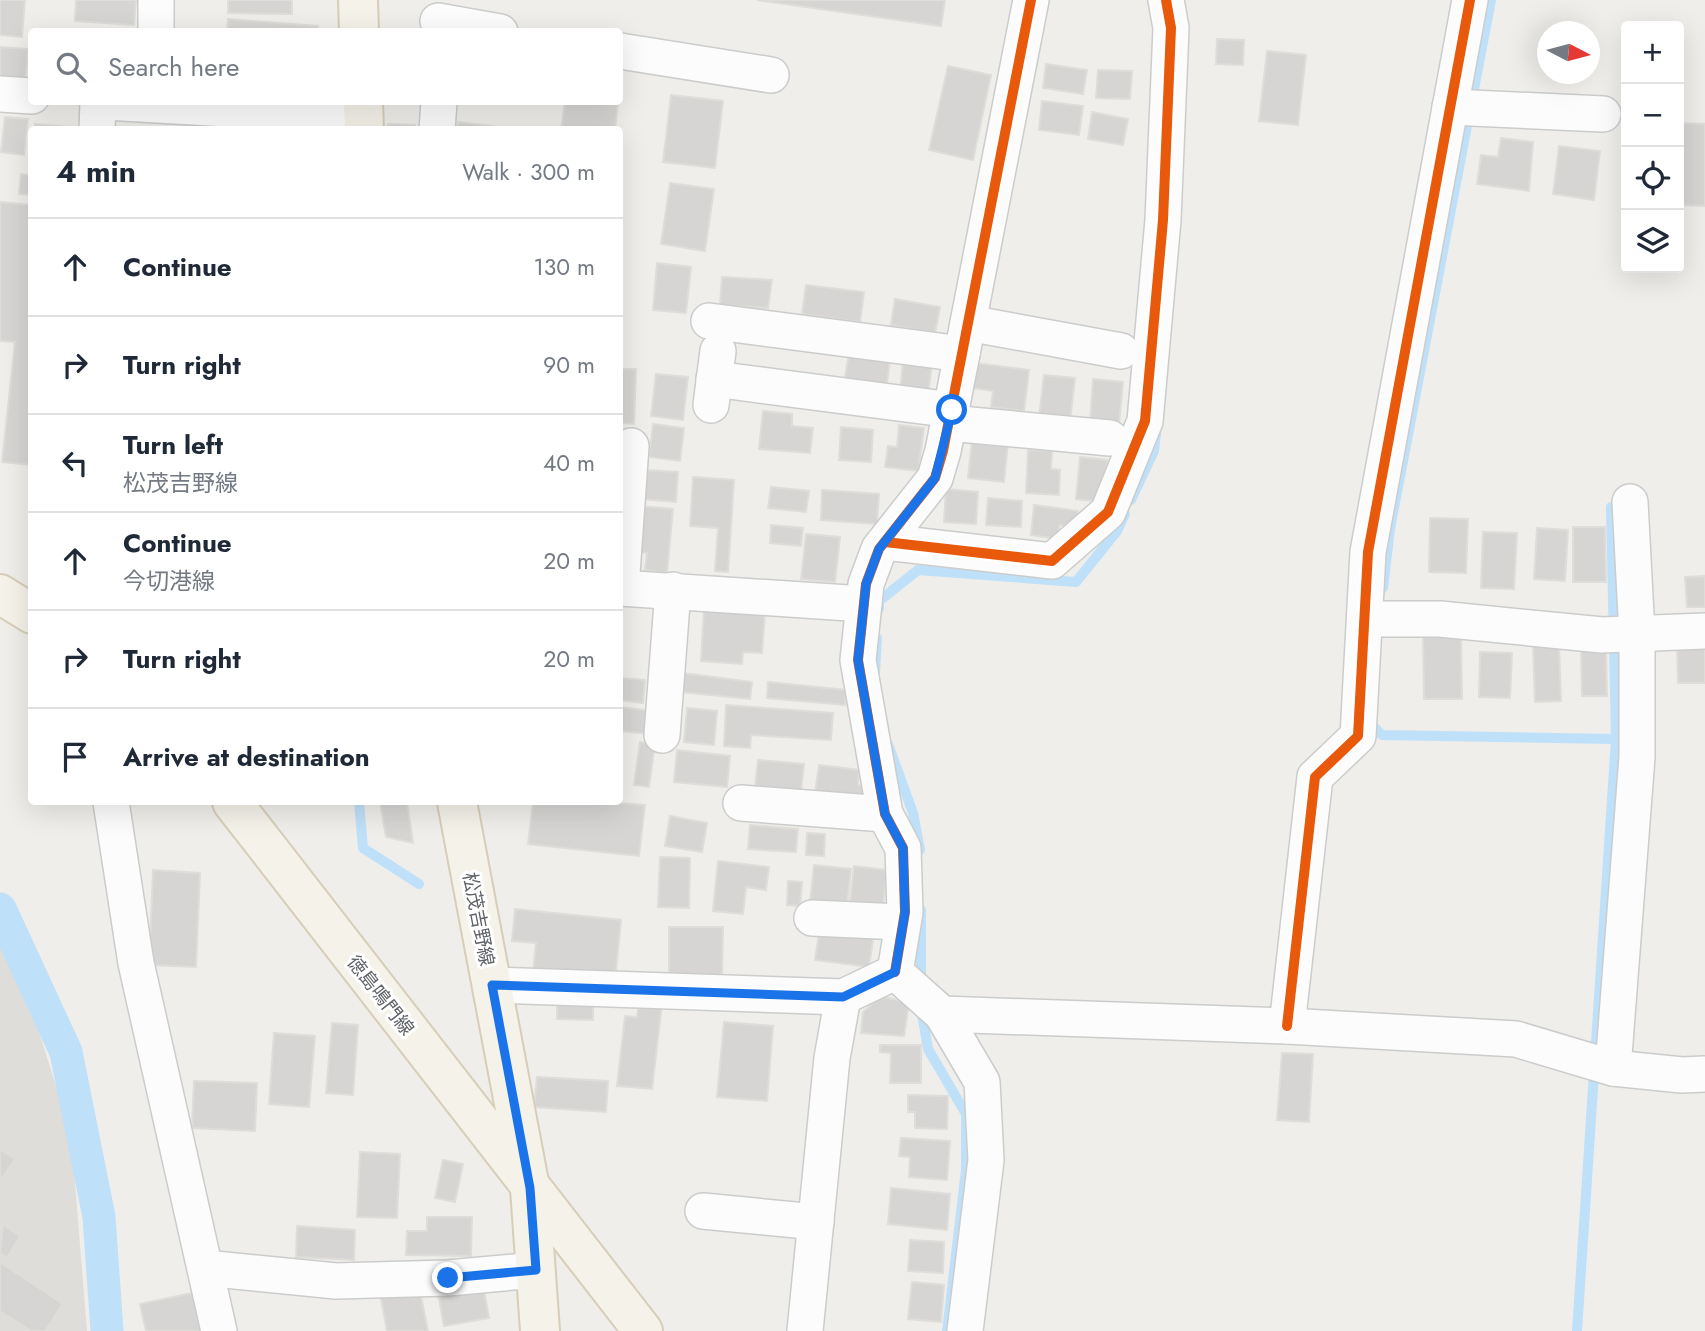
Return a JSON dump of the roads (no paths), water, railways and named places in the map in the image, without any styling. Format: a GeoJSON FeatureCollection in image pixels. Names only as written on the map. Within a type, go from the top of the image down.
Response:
{"type":"FeatureCollection","features":[{"type":"Feature","properties":{"kind":"main road"},"geometry":{"type":"LineString","coordinates":[[358,0],[359,28]]}},
{"type":"Feature","properties":{"kind":"main road"},"geometry":{"type":"LineString","coordinates":[[0,594],[28,612]]}},
{"type":"Feature","properties":{"kind":"main road","name":"徳島鳴門線"},"geometry":{"type":"LineString","coordinates":[[234,805],[530,1188]]}},
{"type":"Feature","properties":{"kind":"main road","name":"松茂吉野線"},"geometry":{"type":"LineString","coordinates":[[458,805],[530,1188],[643,1331]]}},
{"type":"Feature","properties":{"kind":"main road"},"geometry":{"type":"LineString","coordinates":[[530,1188],[540,1331]]}},
{"type":"Feature","properties":{"kind":"street"},"geometry":{"type":"LineString","coordinates":[[156,0],[156,28]]}},
{"type":"Feature","properties":{"kind":"street"},"geometry":{"type":"LineString","coordinates":[[895,972],[901,922],[905,912],[903,848],[885,814],[858,660],[866,584],[879,549],[935,478],[950,416],[1031,0]]}},
{"type":"Feature","properties":{"kind":"street"},"geometry":{"type":"LineString","coordinates":[[885,542],[1052,561],[1108,512],[1144,421],[1163,220],[1171,28],[1166,0]]}},
{"type":"Feature","properties":{"kind":"street"},"geometry":{"type":"LineString","coordinates":[[1286,1026],[1315,777],[1358,736],[1368,552],[1470,0]]}},
{"type":"Feature","properties":{"kind":"street"},"geometry":{"type":"LineString","coordinates":[[438,18],[482,28]]}},
{"type":"Feature","properties":{"kind":"street"},"geometry":{"type":"LineString","coordinates":[[623,51],[771,75]]}},
{"type":"Feature","properties":{"kind":"street"},"geometry":{"type":"LineString","coordinates":[[0,94],[28,96]]}},
{"type":"Feature","properties":{"kind":"street"},"geometry":{"type":"LineString","coordinates":[[97,105],[97,126]]}},
{"type":"Feature","properties":{"kind":"street"},"geometry":{"type":"LineString","coordinates":[[166,105],[231,120],[363,116]]}},
{"type":"Feature","properties":{"kind":"street"},"geometry":{"type":"LineString","coordinates":[[437,126],[439,105]]}},
{"type":"Feature","properties":{"kind":"street"},"geometry":{"type":"LineString","coordinates":[[1450,107],[1603,114]]}},
{"type":"Feature","properties":{"kind":"street"},"geometry":{"type":"LineString","coordinates":[[1110,438],[950,416],[713,364],[965,338],[1121,351]]}},
{"type":"Feature","properties":{"kind":"street"},"geometry":{"type":"LineString","coordinates":[[623,549],[631,446]]}},
{"type":"Feature","properties":{"kind":"street"},"geometry":{"type":"LineString","coordinates":[[1613,1068],[1637,757],[1637,634],[1630,502]]}},
{"type":"Feature","properties":{"kind":"street"},"geometry":{"type":"LineString","coordinates":[[623,588],[864,604]]}},
{"type":"Feature","properties":{"kind":"street"},"geometry":{"type":"LineString","coordinates":[[662,735],[673,590]]}},
{"type":"Feature","properties":{"kind":"street"},"geometry":{"type":"LineString","coordinates":[[1365,619],[1440,619],[1602,635],[1705,631]]}},
{"type":"Feature","properties":{"kind":"street"},"geometry":{"type":"LineString","coordinates":[[741,803],[885,814]]}},
{"type":"Feature","properties":{"kind":"street"},"geometry":{"type":"LineString","coordinates":[[111,805],[136,963],[219,1331]]}},
{"type":"Feature","properties":{"kind":"street"},"geometry":{"type":"LineString","coordinates":[[812,918],[901,922]]}},
{"type":"Feature","properties":{"kind":"street"},"geometry":{"type":"LineString","coordinates":[[492,985],[843,997],[895,972]]}},
{"type":"Feature","properties":{"kind":"street"},"geometry":{"type":"LineString","coordinates":[[895,972],[942,1014],[982,1082],[986,1160],[965,1331]]}},
{"type":"Feature","properties":{"kind":"street"},"geometry":{"type":"LineString","coordinates":[[805,1331],[832,1058],[843,997]]}},
{"type":"Feature","properties":{"kind":"street"},"geometry":{"type":"LineString","coordinates":[[942,1014],[1286,1026],[1516,1039],[1613,1068],[1682,1075],[1705,1074]]}},
{"type":"Feature","properties":{"kind":"street"},"geometry":{"type":"LineString","coordinates":[[703,1211],[816,1222]]}},
{"type":"Feature","properties":{"kind":"street"},"geometry":{"type":"LineString","coordinates":[[205,1268],[336,1281],[448,1278],[536,1270]]}},
{"type":"Feature","properties":{"kind":"waterway"},"geometry":{"type":"LineString","coordinates":[[1383,588],[1390,529],[1491,0]]}},
{"type":"Feature","properties":{"kind":"waterway"},"geometry":{"type":"LineString","coordinates":[[1131,500],[1154,451],[1156,433]]}},
{"type":"Feature","properties":{"kind":"waterway"},"geometry":{"type":"LineString","coordinates":[[1577,1331],[1616,739],[1611,507]]}},
{"type":"Feature","properties":{"kind":"waterway"},"geometry":{"type":"LineString","coordinates":[[879,609],[879,601],[918,570],[1076,582],[1117,531],[1125,514]]}},
{"type":"Feature","properties":{"kind":"waterway"},"geometry":{"type":"LineString","coordinates":[[875,672],[877,638]]}},
{"type":"Feature","properties":{"kind":"waterway"},"geometry":{"type":"LineString","coordinates":[[1372,718],[1372,725],[1382,735],[1616,739]]}},
{"type":"Feature","properties":{"kind":"waterway"},"geometry":{"type":"LineString","coordinates":[[888,744],[913,813],[920,850]]}},
{"type":"Feature","properties":{"kind":"waterway"},"geometry":{"type":"LineString","coordinates":[[359,805],[363,848],[419,884]]}},
{"type":"Feature","properties":{"kind":"waterway"},"geometry":{"type":"LineString","coordinates":[[0,909],[66,1052],[99,1217],[107,1331]]}},
{"type":"Feature","properties":{"kind":"waterway"},"geometry":{"type":"LineString","coordinates":[[921,910],[921,983]]}},
{"type":"Feature","properties":{"kind":"waterway"},"geometry":{"type":"LineString","coordinates":[[921,1008],[928,1049],[966,1114],[966,1170],[947,1331]]}}]}
